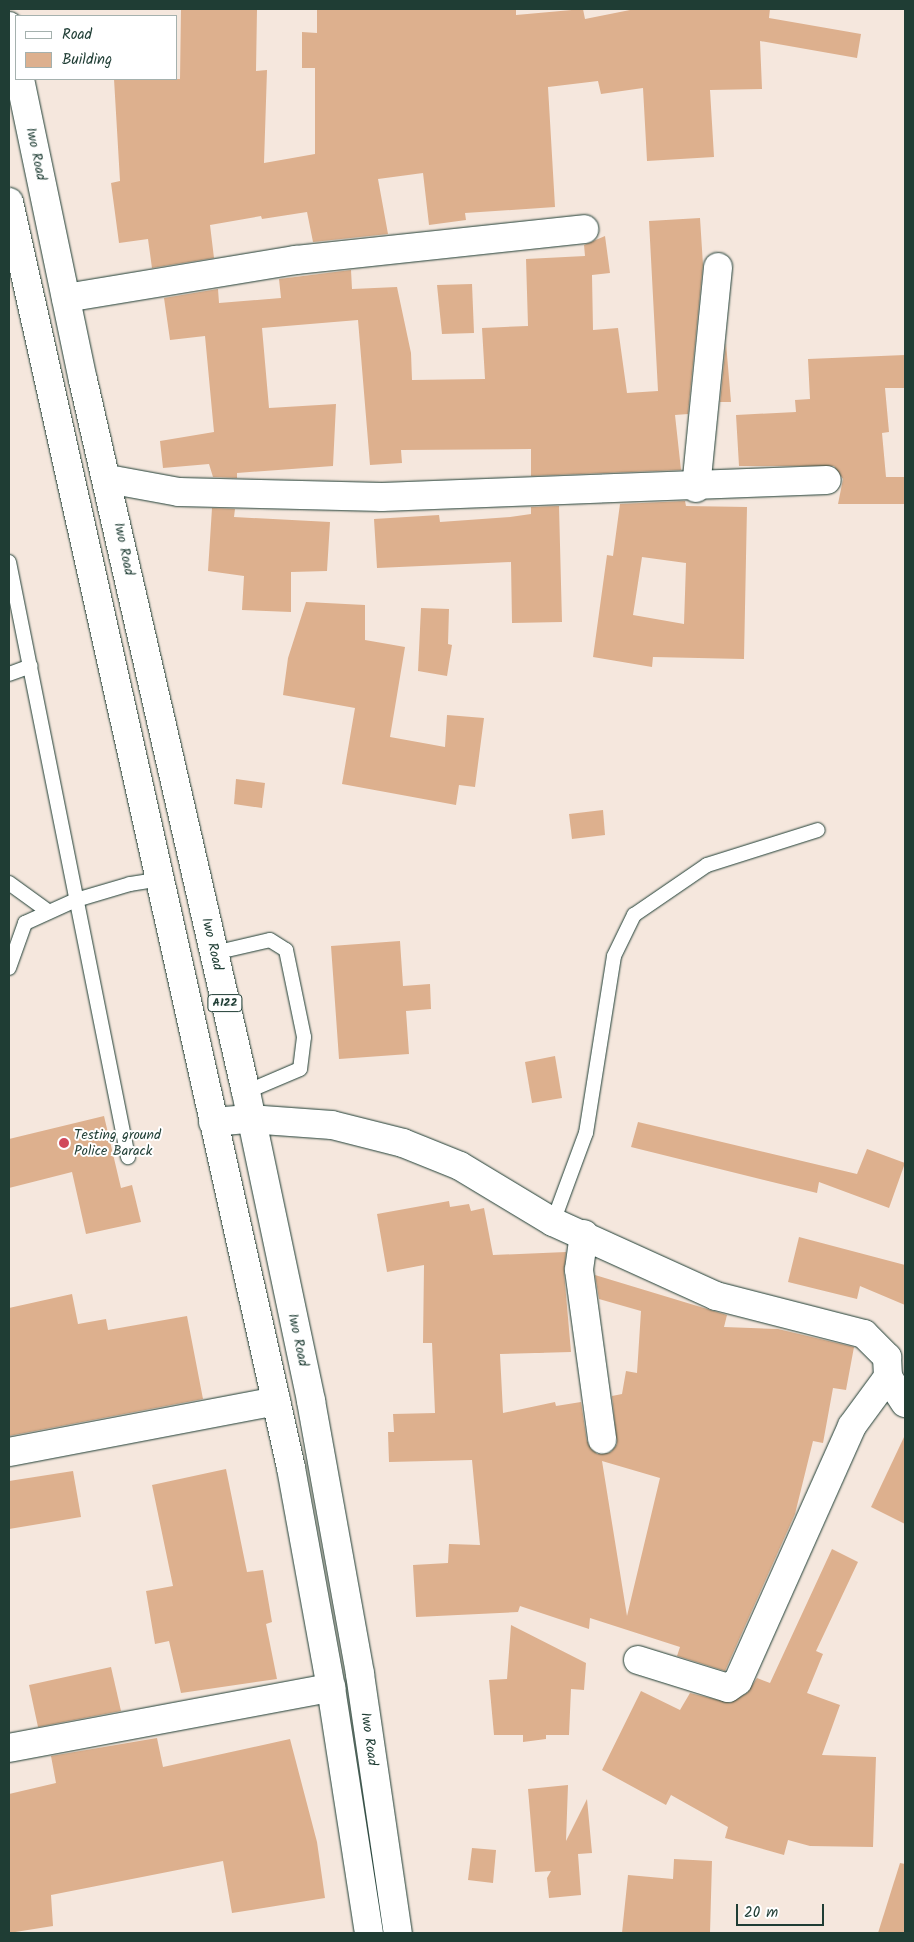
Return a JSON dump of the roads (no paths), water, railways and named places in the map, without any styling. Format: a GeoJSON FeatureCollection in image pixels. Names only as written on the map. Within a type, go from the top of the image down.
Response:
{"type":"FeatureCollection","features":[{"type":"Feature","properties":{"kind":"main road"},"geometry":{"type":"LineString","coordinates":[[9,26],[15,57]]}},
{"type":"Feature","properties":{"kind":"main road","name":"Iwo Road"},"geometry":{"type":"LineString","coordinates":[[20,80],[66,298],[248,1106],[336,1533],[398,1933]]}},
{"type":"Feature","properties":{"kind":"main road","name":"Iwo Road"},"geometry":{"type":"LineString","coordinates":[[9,202],[162,880],[213,1122],[276,1401],[331,1688],[369,1933]]}},
{"type":"Feature","properties":{"kind":"main road"},"geometry":{"type":"LineString","coordinates":[[66,298],[296,260],[584,229]]}},
{"type":"Feature","properties":{"kind":"main road"},"geometry":{"type":"LineString","coordinates":[[696,488],[718,267]]}},
{"type":"Feature","properties":{"kind":"main road"},"geometry":{"type":"LineString","coordinates":[[108,479],[179,492],[382,497],[696,488],[827,480]]}},
{"type":"Feature","properties":{"kind":"main road"},"geometry":{"type":"LineString","coordinates":[[162,880],[195,871]]}},
{"type":"Feature","properties":{"kind":"main road"},"geometry":{"type":"LineString","coordinates":[[213,1122],[248,1106],[403,1143],[460,1166],[554,1222],[584,1234],[716,1296],[864,1334],[887,1357],[888,1377],[905,1403]]}},
{"type":"Feature","properties":{"kind":"main road"},"geometry":{"type":"LineString","coordinates":[[584,1234],[578,1270],[602,1439]]}},
{"type":"Feature","properties":{"kind":"main road"},"geometry":{"type":"LineString","coordinates":[[638,1660],[728,1688],[738,1681],[852,1426],[888,1377]]}},
{"type":"Feature","properties":{"kind":"main road"},"geometry":{"type":"LineString","coordinates":[[9,1452],[276,1401]]}},
{"type":"Feature","properties":{"kind":"main road"},"geometry":{"type":"LineString","coordinates":[[9,1748],[331,1688]]}},
{"type":"Feature","properties":{"kind":"lane"},"geometry":{"type":"LineString","coordinates":[[9,562],[128,1157]]}},
{"type":"Feature","properties":{"kind":"lane"},"geometry":{"type":"LineString","coordinates":[[9,674],[31,666]]}},
{"type":"Feature","properties":{"kind":"lane"},"geometry":{"type":"LineString","coordinates":[[554,1222],[586,1133],[614,956],[634,915],[707,864],[818,830]]}},
{"type":"Feature","properties":{"kind":"lane"},"geometry":{"type":"LineString","coordinates":[[9,931],[76,900],[130,884],[162,880]]}},
{"type":"Feature","properties":{"kind":"lane"},"geometry":{"type":"LineString","coordinates":[[9,883],[49,912]]}},
{"type":"Feature","properties":{"kind":"lane"},"geometry":{"type":"LineString","coordinates":[[9,968],[25,923]]}},
{"type":"Feature","properties":{"kind":"lane"},"geometry":{"type":"LineString","coordinates":[[214,953],[270,940],[286,950],[304,1037],[300,1069],[248,1106]]}},
{"type":"Feature","properties":{"kind":"place","name":"Testing ground Police Barack"},"geometry":{"type":"Point","coordinates":[64,1143]}}]}
